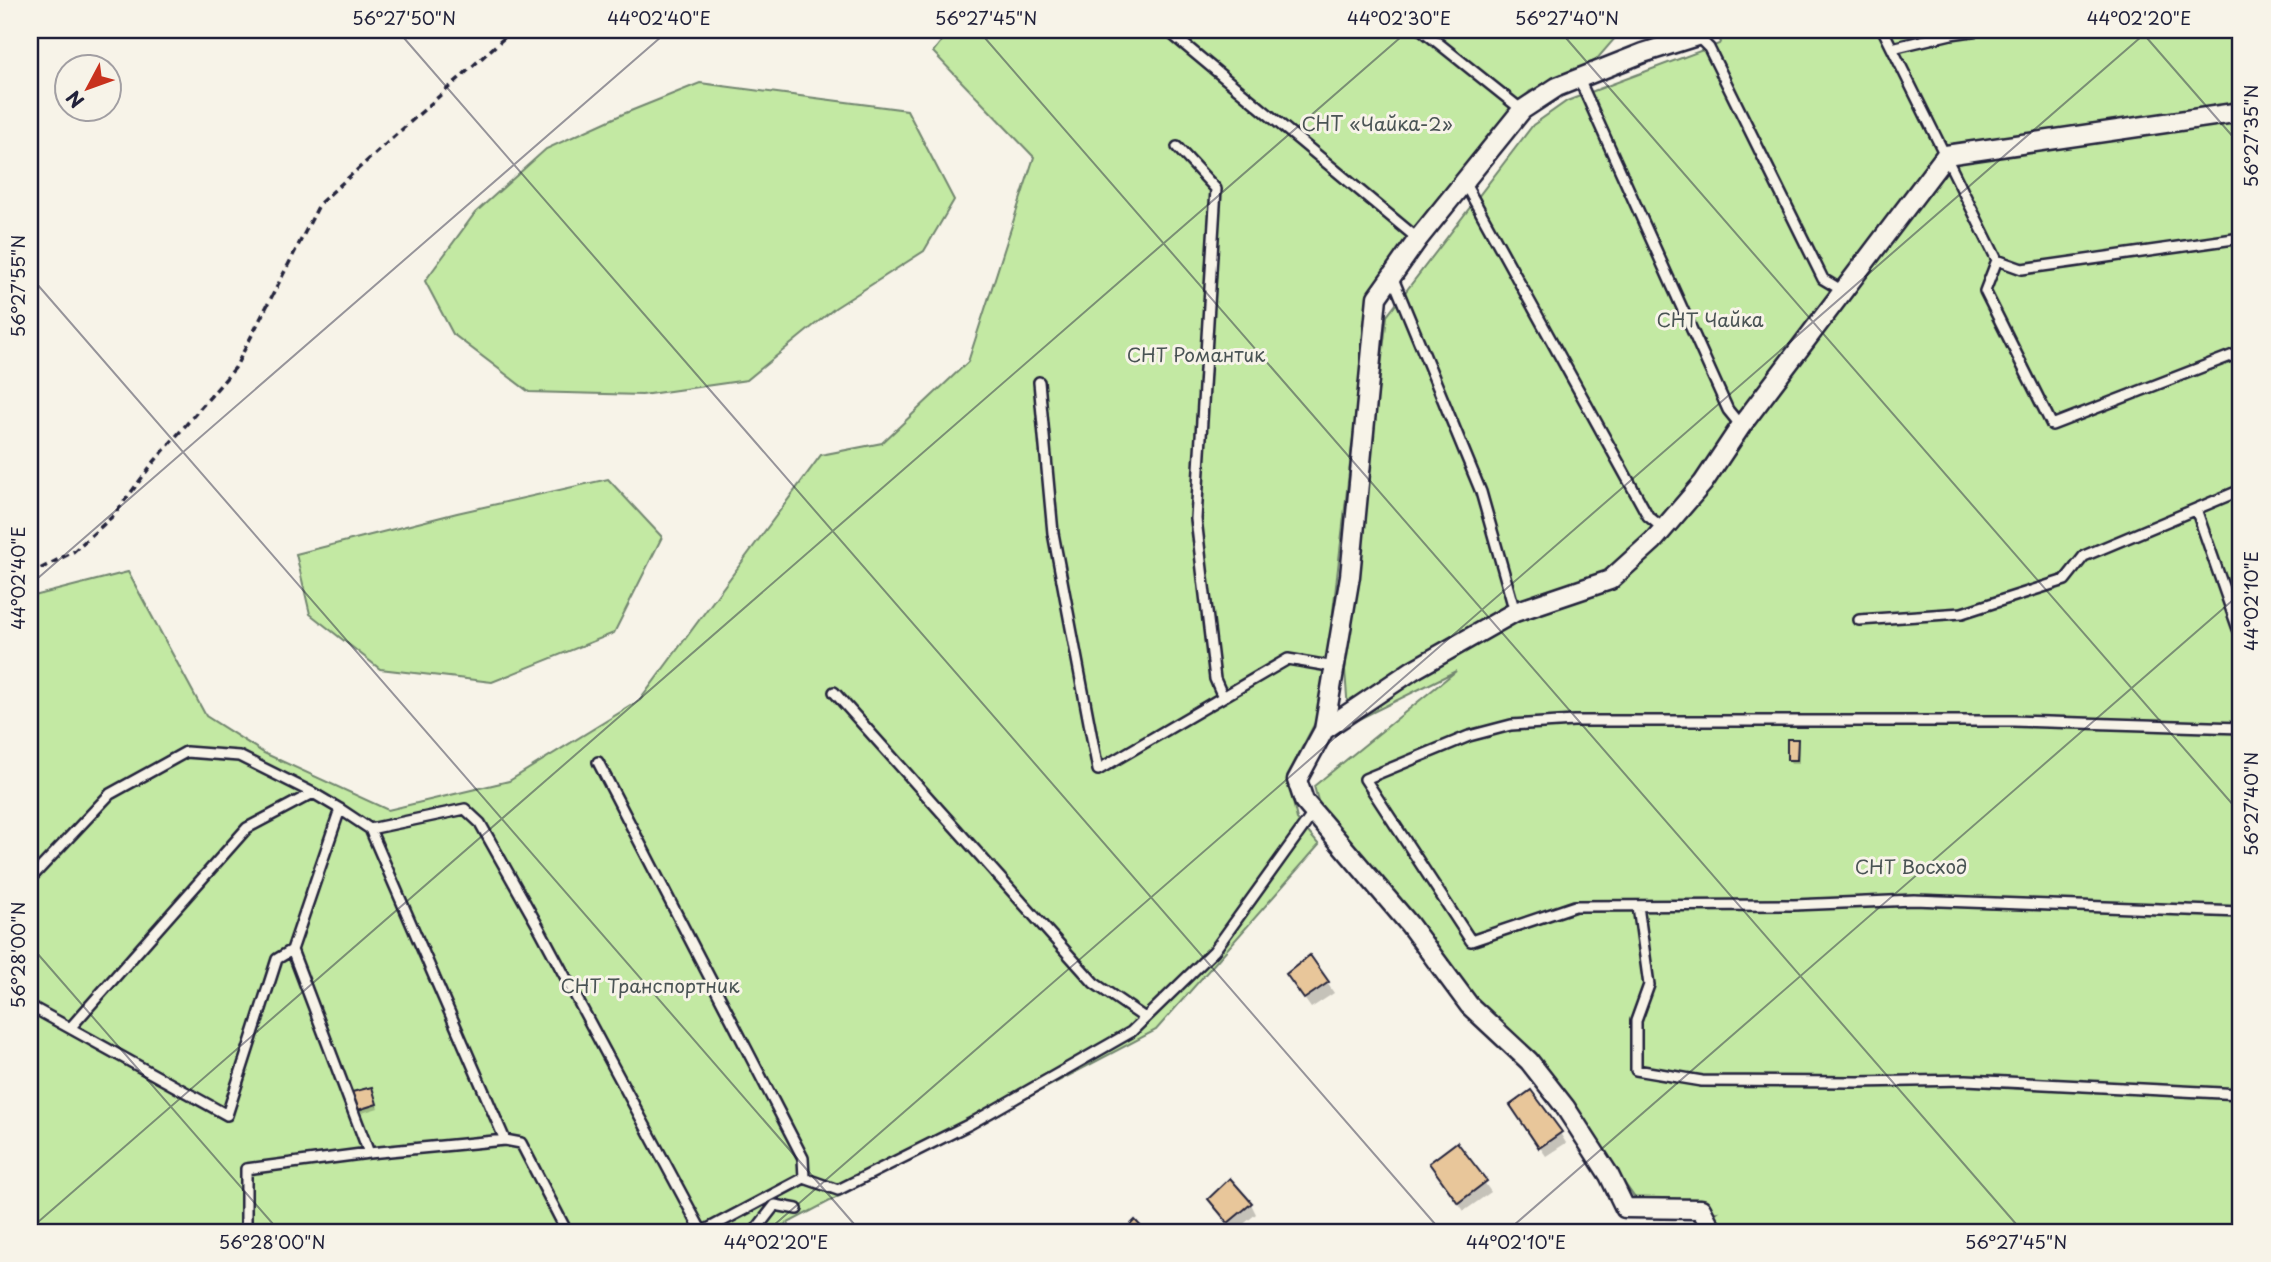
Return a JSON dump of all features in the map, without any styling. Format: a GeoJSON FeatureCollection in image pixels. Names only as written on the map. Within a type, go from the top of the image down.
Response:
{"type":"FeatureCollection","features":[{"type":"Feature","properties":{"kind":"street"},"geometry":{"type":"LineString","coordinates":[[1699,33],[1557,87],[1522,110],[1418,239],[1377,297],[1350,576],[1335,667],[1324,730],[1297,779],[1304,801],[1409,924],[1469,1005],[1529,1061],[1566,1107],[1609,1175],[1625,1208],[1701,1209],[1713,1232]]}},
{"type":"Feature","properties":{"kind":"street"},"geometry":{"type":"LineString","coordinates":[[1324,730],[1413,670],[1515,612],[1610,580],[1664,529],[1703,483],[1741,426],[1946,155],[2241,112]]}},
{"type":"Feature","properties":{"kind":"lane"},"geometry":{"type":"LineString","coordinates":[[1167,30],[1418,239]]}},
{"type":"Feature","properties":{"kind":"lane"},"geometry":{"type":"LineString","coordinates":[[1422,30],[1522,110]]}},
{"type":"Feature","properties":{"kind":"lane"},"geometry":{"type":"LineString","coordinates":[[1883,30],[1997,260],[2022,269],[2241,238]]}},
{"type":"Feature","properties":{"kind":"lane"},"geometry":{"type":"LineString","coordinates":[[1892,48],[1979,30]]}},
{"type":"Feature","properties":{"kind":"lane"},"geometry":{"type":"LineString","coordinates":[[1699,33],[1709,48],[1823,279],[1843,291]]}},
{"type":"Feature","properties":{"kind":"lane"},"geometry":{"type":"LineString","coordinates":[[1579,79],[1728,410],[1741,426]]}},
{"type":"Feature","properties":{"kind":"lane"},"geometry":{"type":"LineString","coordinates":[[1177,147],[1216,189],[1196,519],[1215,679],[1223,697]]}},
{"type":"Feature","properties":{"kind":"lane"},"geometry":{"type":"LineString","coordinates":[[1464,182],[1648,516],[1664,529]]}},
{"type":"Feature","properties":{"kind":"lane"},"geometry":{"type":"LineString","coordinates":[[1997,260],[1985,291],[2052,425],[2241,352]]}},
{"type":"Feature","properties":{"kind":"lane"},"geometry":{"type":"LineString","coordinates":[[1392,276],[1481,492],[1515,612]]}},
{"type":"Feature","properties":{"kind":"lane"},"geometry":{"type":"LineString","coordinates":[[1039,382],[1053,533],[1098,769],[1288,659],[1335,667]]}},
{"type":"Feature","properties":{"kind":"lane"},"geometry":{"type":"LineString","coordinates":[[1859,620],[1962,613],[2065,580],[2084,556],[2241,490]]}},
{"type":"Feature","properties":{"kind":"lane"},"geometry":{"type":"LineString","coordinates":[[2196,509],[2238,629],[2241,629]]}},
{"type":"Feature","properties":{"kind":"lane"},"geometry":{"type":"LineString","coordinates":[[834,692],[1094,983],[1145,1018]]}},
{"type":"Feature","properties":{"kind":"lane"},"geometry":{"type":"LineString","coordinates":[[2241,728],[2013,721],[1574,721],[1511,725],[1469,736],[1365,779],[1471,941],[1575,906],[1794,905],[1914,900],[2241,912]]}},
{"type":"Feature","properties":{"kind":"lane"},"geometry":{"type":"LineString","coordinates":[[30,879],[110,794],[186,752],[239,756],[313,793],[370,829],[505,1140]]}},
{"type":"Feature","properties":{"kind":"lane"},"geometry":{"type":"LineString","coordinates":[[598,762],[803,1158],[804,1178]]}},
{"type":"Feature","properties":{"kind":"lane"},"geometry":{"type":"LineString","coordinates":[[71,1027],[247,828],[313,793]]}},
{"type":"Feature","properties":{"kind":"lane"},"geometry":{"type":"LineString","coordinates":[[340,809],[292,950],[369,1153]]}},
{"type":"Feature","properties":{"kind":"lane"},"geometry":{"type":"LineString","coordinates":[[370,829],[465,809],[480,823],[702,1231],[804,1178],[838,1190],[981,1117],[1131,1032],[1214,951],[1314,812]]}},
{"type":"Feature","properties":{"kind":"lane"},"geometry":{"type":"LineString","coordinates":[[1638,906],[1649,985],[1636,1021],[1636,1070],[1702,1081],[1966,1080],[2241,1094]]}},
{"type":"Feature","properties":{"kind":"lane"},"geometry":{"type":"LineString","coordinates":[[30,1006],[227,1115],[277,959],[292,950]]}},
{"type":"Feature","properties":{"kind":"lane"},"geometry":{"type":"LineString","coordinates":[[246,1232],[246,1169],[369,1153],[505,1140],[521,1143],[567,1232]]}},
{"type":"Feature","properties":{"kind":"lane"},"geometry":{"type":"LineString","coordinates":[[754,1232],[775,1205],[797,1209]]}},
{"type":"Feature","properties":{"kind":"path"},"geometry":{"type":"LineString","coordinates":[[30,574],[73,552],[114,515],[153,463],[235,368],[320,203],[513,30]]}},
{"type":"Feature","properties":{"kind":"green space","name":"СНТ Транспортник"},"geometry":{"type":"Polygon","coordinates":[[[950,30],[1612,30],[1616,37],[1590,67],[1530,91],[1492,131],[1370,291],[1325,681],[1315,723],[1287,776],[1297,819],[1319,845],[1156,1030],[771,1232],[30,1232],[30,597],[128,572],[206,716],[264,753],[388,810],[509,781],[640,700],[821,455],[882,443],[968,362],[1034,157],[933,52],[950,30]]]}},
{"type":"Feature","properties":{"kind":"green space"},"geometry":{"type":"Polygon","coordinates":[[[1727,30],[2241,30],[2241,1232],[1777,1232],[1720,1228],[1712,1216],[1717,1212],[1698,1215],[1645,1212],[1552,1081],[1464,990],[1320,808],[1314,786],[1456,671],[1349,724],[1345,670],[1387,316],[1533,125],[1567,101],[1719,44],[1727,30]]]}},
{"type":"Feature","properties":{"kind":"green space"},"geometry":{"type":"Polygon","coordinates":[[[700,83],[907,110],[954,200],[924,251],[835,308],[747,380],[642,395],[529,392],[453,334],[425,281],[475,213],[546,149],[700,83]]]}},
{"type":"Feature","properties":{"kind":"green space"},"geometry":{"type":"Polygon","coordinates":[[[608,479],[662,537],[614,633],[492,682],[380,669],[310,614],[296,554],[457,513],[608,479]]]}},
{"type":"Feature","properties":{"kind":"building"},"geometry":{"type":"Polygon","coordinates":[[[1787,739],[1798,739],[1797,760],[1787,760],[1787,739]]]}},
{"type":"Feature","properties":{"kind":"building"},"geometry":{"type":"Polygon","coordinates":[[[1310,955],[1329,982],[1304,999],[1286,974],[1310,955]]]}},
{"type":"Feature","properties":{"kind":"building"},"geometry":{"type":"Polygon","coordinates":[[[372,1087],[377,1104],[358,1110],[352,1092],[372,1087]]]}},
{"type":"Feature","properties":{"kind":"building"},"geometry":{"type":"Polygon","coordinates":[[[1531,1090],[1562,1132],[1539,1148],[1510,1105],[1531,1090]]]}},
{"type":"Feature","properties":{"kind":"building"},"geometry":{"type":"Polygon","coordinates":[[[1457,1142],[1487,1181],[1458,1203],[1429,1163],[1457,1142]]]}},
{"type":"Feature","properties":{"kind":"building"},"geometry":{"type":"Polygon","coordinates":[[[1230,1178],[1252,1203],[1228,1223],[1208,1199],[1230,1178]]]}},
{"type":"Feature","properties":{"kind":"building"},"geometry":{"type":"Polygon","coordinates":[[[1135,1220],[1146,1232],[1123,1232],[1135,1220]]]}},
{"type":"Feature","properties":{"kind":"park label","name":"СНТ «Чайка-2»"},"geometry":{"type":"Point","coordinates":[1377,124]}},
{"type":"Feature","properties":{"kind":"park label","name":"СНТ Чайка"},"geometry":{"type":"Point","coordinates":[1710,320]}},
{"type":"Feature","properties":{"kind":"park label","name":"СНТ Романтик"},"geometry":{"type":"Point","coordinates":[1196,355]}},
{"type":"Feature","properties":{"kind":"park label","name":"СНТ Восход"},"geometry":{"type":"Point","coordinates":[1911,867]}}]}
